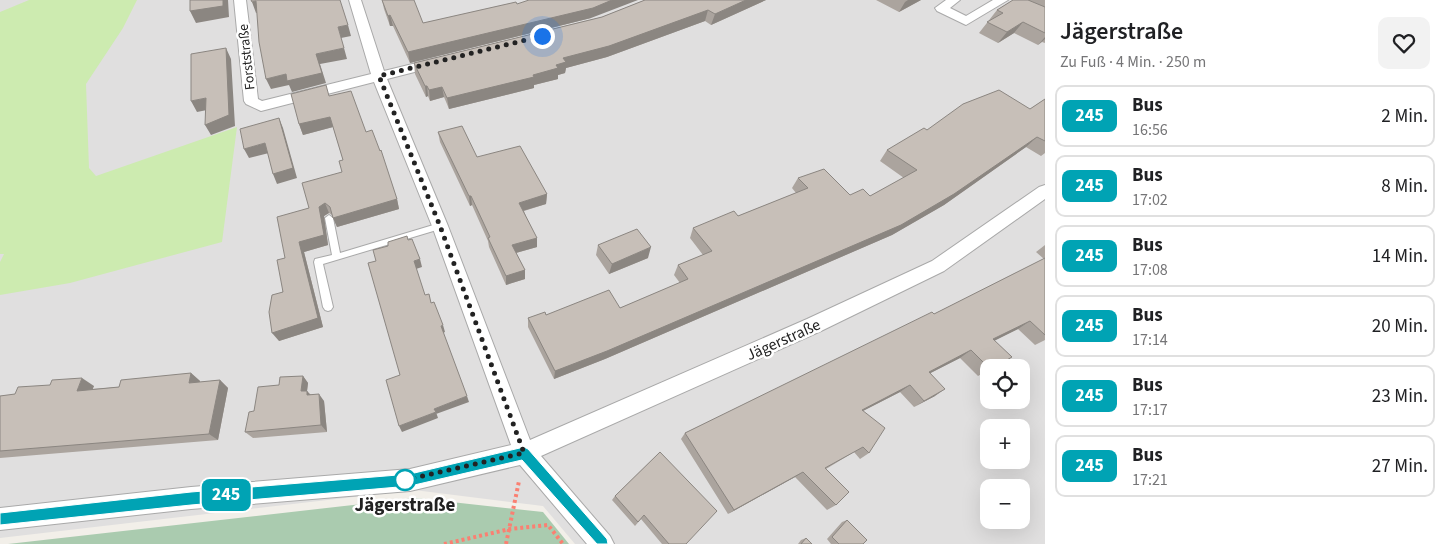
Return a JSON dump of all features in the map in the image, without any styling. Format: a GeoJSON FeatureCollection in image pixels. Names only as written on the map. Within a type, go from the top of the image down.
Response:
{"type":"FeatureCollection","features":[{"type":"Feature","properties":{"kind":"street","name":"Forststraße"},"geometry":{"type":"LineString","coordinates":[[240,0],[251,101],[261,106],[379,76]]}},
{"type":"Feature","properties":{"kind":"street"},"geometry":{"type":"LineString","coordinates":[[355,0],[379,76],[440,226],[524,453],[602,544]]}},
{"type":"Feature","properties":{"kind":"street"},"geometry":{"type":"LineString","coordinates":[[954,0],[941,8],[966,21],[1002,0]]}},
{"type":"Feature","properties":{"kind":"street"},"geometry":{"type":"LineString","coordinates":[[379,76],[451,59]]}},
{"type":"Feature","properties":{"kind":"street","name":"Jägerstraße"},"geometry":{"type":"LineString","coordinates":[[0,519],[191,498],[410,480],[524,453],[814,326],[938,266],[1045,191]]}},
{"type":"Feature","properties":{"kind":"lane"},"geometry":{"type":"LineString","coordinates":[[329,218],[337,256]]}},
{"type":"Feature","properties":{"kind":"lane"},"geometry":{"type":"LineString","coordinates":[[328,307],[318,262],[440,226]]}},
{"type":"Feature","properties":{"kind":"path"},"geometry":{"type":"LineString","coordinates":[[506,544],[524,453]]}},
{"type":"Feature","properties":{"kind":"path"},"geometry":{"type":"LineString","coordinates":[[444,544],[510,529],[548,525],[563,544]]}},
{"type":"Feature","properties":{"kind":"shaded area"},"geometry":{"type":"Polygon","coordinates":[[[0,0],[1045,0],[1045,544],[575,544],[543,506],[414,490],[0,538],[0,0]]]}},
{"type":"Feature","properties":{"kind":"green space"},"geometry":{"type":"Polygon","coordinates":[[[29,0],[137,0],[123,28],[86,84],[89,168],[96,176],[237,127],[222,242],[70,283],[0,295],[0,262],[4,254],[0,254],[0,12],[29,0]]]}},
{"type":"Feature","properties":{"kind":"green space"},"geometry":{"type":"Polygon","coordinates":[[[415,498],[543,512],[569,544],[8,544],[415,498]]]}},
{"type":"Feature","properties":{"kind":"building"},"geometry":{"type":"Polygon","coordinates":[[[190,0],[223,0],[223,6],[190,11],[190,0]]]}},
{"type":"Feature","properties":{"kind":"building"},"geometry":{"type":"Polygon","coordinates":[[[251,0],[340,0],[348,25],[338,27],[344,48],[316,54],[322,73],[287,81],[286,74],[266,79],[259,42],[256,1],[252,2],[251,0]]]}},
{"type":"Feature","properties":{"kind":"building"},"geometry":{"type":"Polygon","coordinates":[[[382,0],[414,0],[423,23],[529,0],[612,0],[593,8],[408,52],[390,15],[388,16],[382,0]]]}},
{"type":"Feature","properties":{"kind":"building"},"geometry":{"type":"Polygon","coordinates":[[[645,0],[746,0],[715,14],[708,10],[609,46],[563,58],[566,62],[556,65],[558,68],[533,75],[534,77],[447,98],[442,87],[429,90],[425,86],[414,63],[602,17],[645,0]]]}},
{"type":"Feature","properties":{"kind":"building"},"geometry":{"type":"Polygon","coordinates":[[[1013,0],[1028,0],[1045,7],[1045,33],[1023,22],[1007,32],[987,22],[1003,13],[997,10],[1013,0]]]}},
{"type":"Feature","properties":{"kind":"building"},"geometry":{"type":"Polygon","coordinates":[[[226,48],[229,115],[205,125],[206,98],[191,101],[191,54],[226,48]]]}},
{"type":"Feature","properties":{"kind":"building"},"geometry":{"type":"Polygon","coordinates":[[[326,85],[329,96],[351,91],[366,132],[372,130],[381,150],[397,199],[333,218],[330,207],[325,203],[319,207],[324,235],[299,242],[318,318],[272,333],[269,312],[272,295],[283,292],[277,260],[285,258],[277,217],[309,208],[302,183],[342,172],[339,161],[343,160],[330,117],[299,124],[291,94],[326,85]]]}},
{"type":"Feature","properties":{"kind":"building"},"geometry":{"type":"Polygon","coordinates":[[[999,90],[1030,109],[1045,99],[1045,141],[1037,137],[954,194],[901,225],[607,351],[555,371],[528,318],[545,312],[546,315],[609,290],[620,308],[688,279],[678,265],[712,251],[693,228],[734,211],[738,216],[808,188],[798,178],[824,169],[850,195],[863,189],[870,196],[917,170],[887,150],[924,128],[927,130],[963,104],[999,90]]]}},
{"type":"Feature","properties":{"kind":"building"},"geometry":{"type":"Polygon","coordinates":[[[279,118],[293,168],[273,174],[265,143],[244,149],[240,129],[279,118]]]}},
{"type":"Feature","properties":{"kind":"building"},"geometry":{"type":"Polygon","coordinates":[[[462,126],[477,157],[520,146],[547,194],[519,203],[537,238],[512,245],[525,270],[506,276],[471,196],[469,196],[438,132],[462,126]]]}},
{"type":"Feature","properties":{"kind":"building"},"geometry":{"type":"Polygon","coordinates":[[[637,229],[651,247],[612,264],[598,245],[637,229]]]}},
{"type":"Feature","properties":{"kind":"building"},"geometry":{"type":"Polygon","coordinates":[[[407,236],[408,240],[412,239],[420,259],[414,261],[425,295],[429,294],[431,303],[434,302],[467,396],[434,409],[436,412],[399,426],[386,380],[400,375],[368,263],[376,261],[373,250],[388,246],[388,242],[407,236]]]}},
{"type":"Feature","properties":{"kind":"building"},"geometry":{"type":"Polygon","coordinates":[[[1045,258],[1045,335],[1030,321],[993,339],[1012,357],[1009,359],[980,359],[971,350],[929,372],[945,389],[924,401],[910,385],[862,410],[885,428],[869,453],[863,447],[825,468],[849,492],[836,505],[803,472],[734,510],[685,433],[932,312],[934,314],[1045,258]]]}},
{"type":"Feature","properties":{"kind":"building"},"geometry":{"type":"Polygon","coordinates":[[[191,373],[189,383],[220,380],[209,434],[0,451],[0,396],[15,394],[18,387],[50,385],[52,380],[82,378],[77,391],[119,387],[121,380],[191,373]]]}},
{"type":"Feature","properties":{"kind":"building"},"geometry":{"type":"Polygon","coordinates":[[[303,376],[301,391],[307,391],[307,395],[319,394],[321,425],[245,432],[249,412],[254,411],[258,387],[279,385],[280,377],[303,376]]]}},
{"type":"Feature","properties":{"kind":"building"},"geometry":{"type":"Polygon","coordinates":[[[660,452],[717,511],[686,544],[669,544],[644,515],[638,522],[615,496],[660,452]]]}},
{"type":"Feature","properties":{"kind":"building"},"geometry":{"type":"Polygon","coordinates":[[[847,520],[867,540],[863,544],[839,544],[832,537],[847,520]]]}},
{"type":"Feature","properties":{"kind":"building"},"geometry":{"type":"Polygon","coordinates":[[[806,538],[812,544],[801,544],[806,538]]]}},
{"type":"Feature","properties":{"kind":"bus line","name":"245"},"geometry":{"type":"LineString","coordinates":[[0,519],[191,498],[410,480],[524,453],[602,544]]}},
{"type":"Feature","properties":{"kind":"place","name":"Jägerstraße"},"geometry":{"type":"Point","coordinates":[405,480]}},
{"type":"Feature","properties":{"kind":"route"},"geometry":{"type":"LineString","coordinates":[[405,480],[524,453],[440,226],[379,76],[542,36]]}}]}
